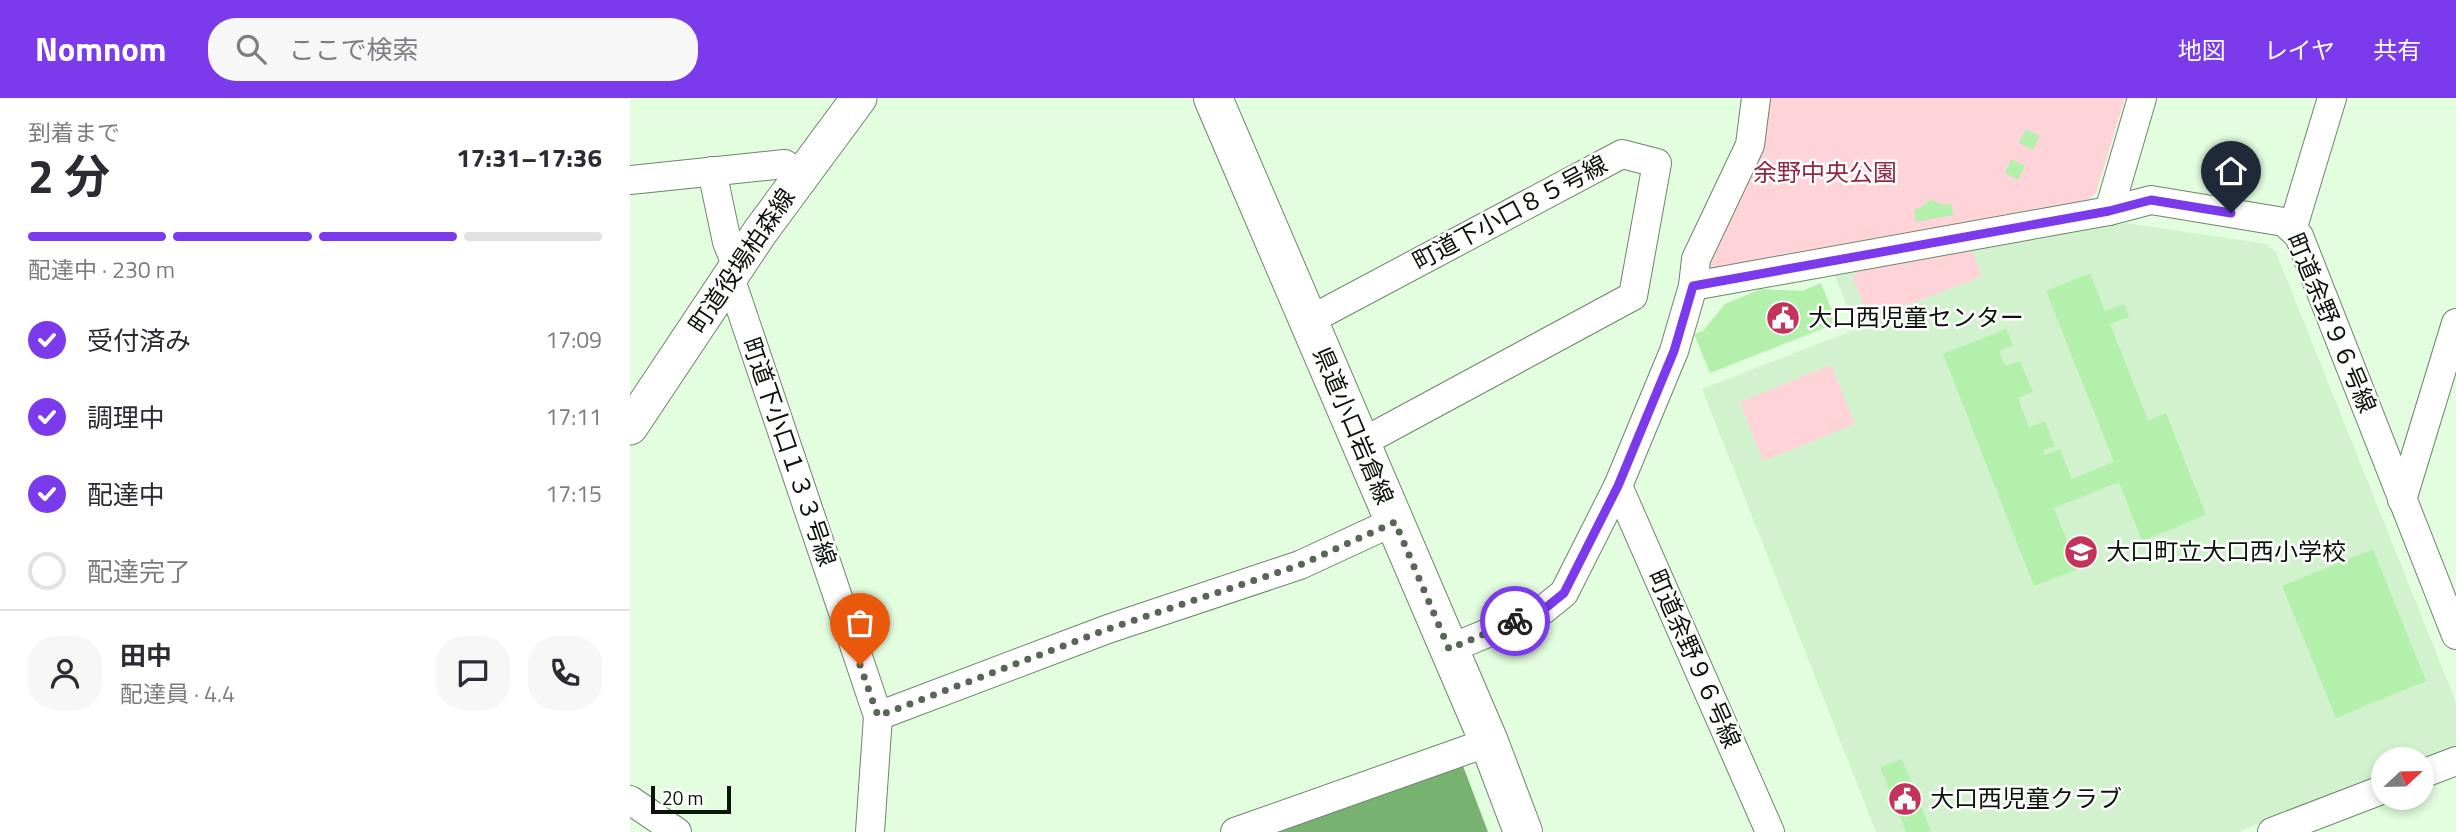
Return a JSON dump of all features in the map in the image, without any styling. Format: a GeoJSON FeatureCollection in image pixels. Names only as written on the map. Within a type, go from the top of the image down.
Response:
{"type":"FeatureCollection","features":[{"type":"Feature","properties":{"kind":"main road","name":"県道小口岩倉線"},"geometry":{"type":"LineString","coordinates":[[1213,98],[1489,742],[1523,832]]}},
{"type":"Feature","properties":{"kind":"street","name":"町道役場柏森線"},"geometry":{"type":"LineString","coordinates":[[630,427],[800,175],[859,98]]}},
{"type":"Feature","properties":{"kind":"street"},"geometry":{"type":"LineString","coordinates":[[1449,649],[1556,601],[1564,593],[1618,486],[1674,351],[1693,286],[1696,259],[1750,145],[1756,98]]}},
{"type":"Feature","properties":{"kind":"street"},"geometry":{"type":"LineString","coordinates":[[2109,211],[2142,98]]}},
{"type":"Feature","properties":{"kind":"street"},"geometry":{"type":"LineString","coordinates":[[2293,227],[2332,98]]}},
{"type":"Feature","properties":{"kind":"street","name":"町道下小口８５号線"},"geometry":{"type":"LineString","coordinates":[[1308,321],[1622,154],[1657,163],[1633,296],[1361,443]]}},
{"type":"Feature","properties":{"kind":"street"},"geometry":{"type":"LineString","coordinates":[[630,180],[785,164],[800,175]]}},
{"type":"Feature","properties":{"kind":"street","name":"町道下小口１３３号線"},"geometry":{"type":"LineString","coordinates":[[712,171],[734,272],[878,716],[870,832]]}},
{"type":"Feature","properties":{"kind":"street","name":"町道余野９６号線"},"geometry":{"type":"LineString","coordinates":[[1693,286],[2109,211],[2151,200],[2284,222],[2293,227],[2456,635]]}},
{"type":"Feature","properties":{"kind":"street"},"geometry":{"type":"LineString","coordinates":[[2402,499],[2456,323]]}},
{"type":"Feature","properties":{"kind":"street","name":"町道余野９６号線"},"geometry":{"type":"LineString","coordinates":[[1618,486],[1770,832]]}},
{"type":"Feature","properties":{"kind":"street"},"geometry":{"type":"LineString","coordinates":[[878,716],[1108,629],[1300,565],[1395,522]]}},
{"type":"Feature","properties":{"kind":"street"},"geometry":{"type":"LineString","coordinates":[[1235,832],[1489,742]]}},
{"type":"Feature","properties":{"kind":"street"},"geometry":{"type":"LineString","coordinates":[[2434,769],[2456,761]]}},
{"type":"Feature","properties":{"kind":"street"},"geometry":{"type":"LineString","coordinates":[[2272,832],[2371,794]]}},
{"type":"Feature","properties":{"kind":"street"},"geometry":{"type":"LineString","coordinates":[[630,800],[677,832]]}},
{"type":"Feature","properties":{"kind":"shaded area","name":"大口町立大口西小学校"},"geometry":{"type":"Polygon","coordinates":[[[2126,223],[2267,244],[2276,252],[2456,702],[2456,747],[2434,755],[2434,747],[2371,747],[2371,780],[2238,832],[1876,832],[1702,389],[1856,329],[1834,274],[2126,223]]]}},
{"type":"Feature","properties":{"kind":"shaded area"},"geometry":{"type":"Polygon","coordinates":[[[1463,766],[1488,832],[1275,832],[1463,766]]]}},
{"type":"Feature","properties":{"kind":"green space","name":"余野中央公園"},"geometry":{"type":"Polygon","coordinates":[[[1761,98],[2125,98],[2096,193],[2084,204],[1706,270],[1761,98]]]}},
{"type":"Feature","properties":{"kind":"green space"},"geometry":{"type":"Polygon","coordinates":[[[1972,250],[1982,276],[1870,320],[1853,279],[1859,269],[1972,250]]]}},
{"type":"Feature","properties":{"kind":"green space"},"geometry":{"type":"Polygon","coordinates":[[[1831,365],[1855,424],[1763,461],[1740,402],[1831,365]]]}},
{"type":"Feature","properties":{"kind":"building"},"geometry":{"type":"Polygon","coordinates":[[[2026,129],[2040,136],[2033,150],[2019,143],[2026,129]]]}},
{"type":"Feature","properties":{"kind":"building"},"geometry":{"type":"Polygon","coordinates":[[[2011,159],[2025,166],[2018,180],[2005,173],[2011,159]]]}},
{"type":"Feature","properties":{"kind":"building"},"geometry":{"type":"Polygon","coordinates":[[[1931,199],[1943,205],[1951,203],[1954,215],[1916,222],[1914,209],[1922,207],[1931,199]]]}},
{"type":"Feature","properties":{"kind":"building"},"geometry":{"type":"Polygon","coordinates":[[[2090,273],[2105,311],[2124,304],[2129,317],[2110,324],[2148,420],[2166,413],[2206,515],[2142,541],[2119,482],[2054,508],[2078,569],[2034,586],[1943,354],[2006,329],[2013,345],[1999,351],[2005,366],[2020,361],[2033,392],[2018,398],[2029,427],[2045,421],[2055,446],[2044,450],[2045,455],[2060,449],[2072,479],[2114,462],[2046,291],[2090,273]]]}},
{"type":"Feature","properties":{"kind":"building"},"geometry":{"type":"Polygon","coordinates":[[[1821,283],[1837,323],[1710,373],[1694,334],[1703,331],[1725,304],[1761,289],[1802,291],[1821,283]]]}},
{"type":"Feature","properties":{"kind":"building"},"geometry":{"type":"Polygon","coordinates":[[[2373,549],[2426,681],[2336,718],[2282,586],[2373,549]]]}},
{"type":"Feature","properties":{"kind":"building"},"geometry":{"type":"Polygon","coordinates":[[[1902,759],[1931,831],[1906,832],[1880,767],[1902,759]]]}},
{"type":"Feature","properties":{"kind":"way so far"},"geometry":{"type":"LineString","coordinates":[[860,665],[878,716],[1108,629],[1300,565],[1395,522],[1449,649],[1515,621]]}},
{"type":"Feature","properties":{"kind":"place","name":"大口西児童センター"},"geometry":{"type":"Point","coordinates":[1783,318]}},
{"type":"Feature","properties":{"kind":"place","name":"大口町立大口西小学校"},"geometry":{"type":"Point","coordinates":[2081,552]}},
{"type":"Feature","properties":{"kind":"place","name":"大口西児童クラブ"},"geometry":{"type":"Point","coordinates":[1905,799]}},
{"type":"Feature","properties":{"kind":"route"},"geometry":{"type":"LineString","coordinates":[[1515,621],[1543,610],[1564,593],[1618,486],[1674,351],[1693,286],[2109,211],[2151,200],[2231,213]]}}]}
